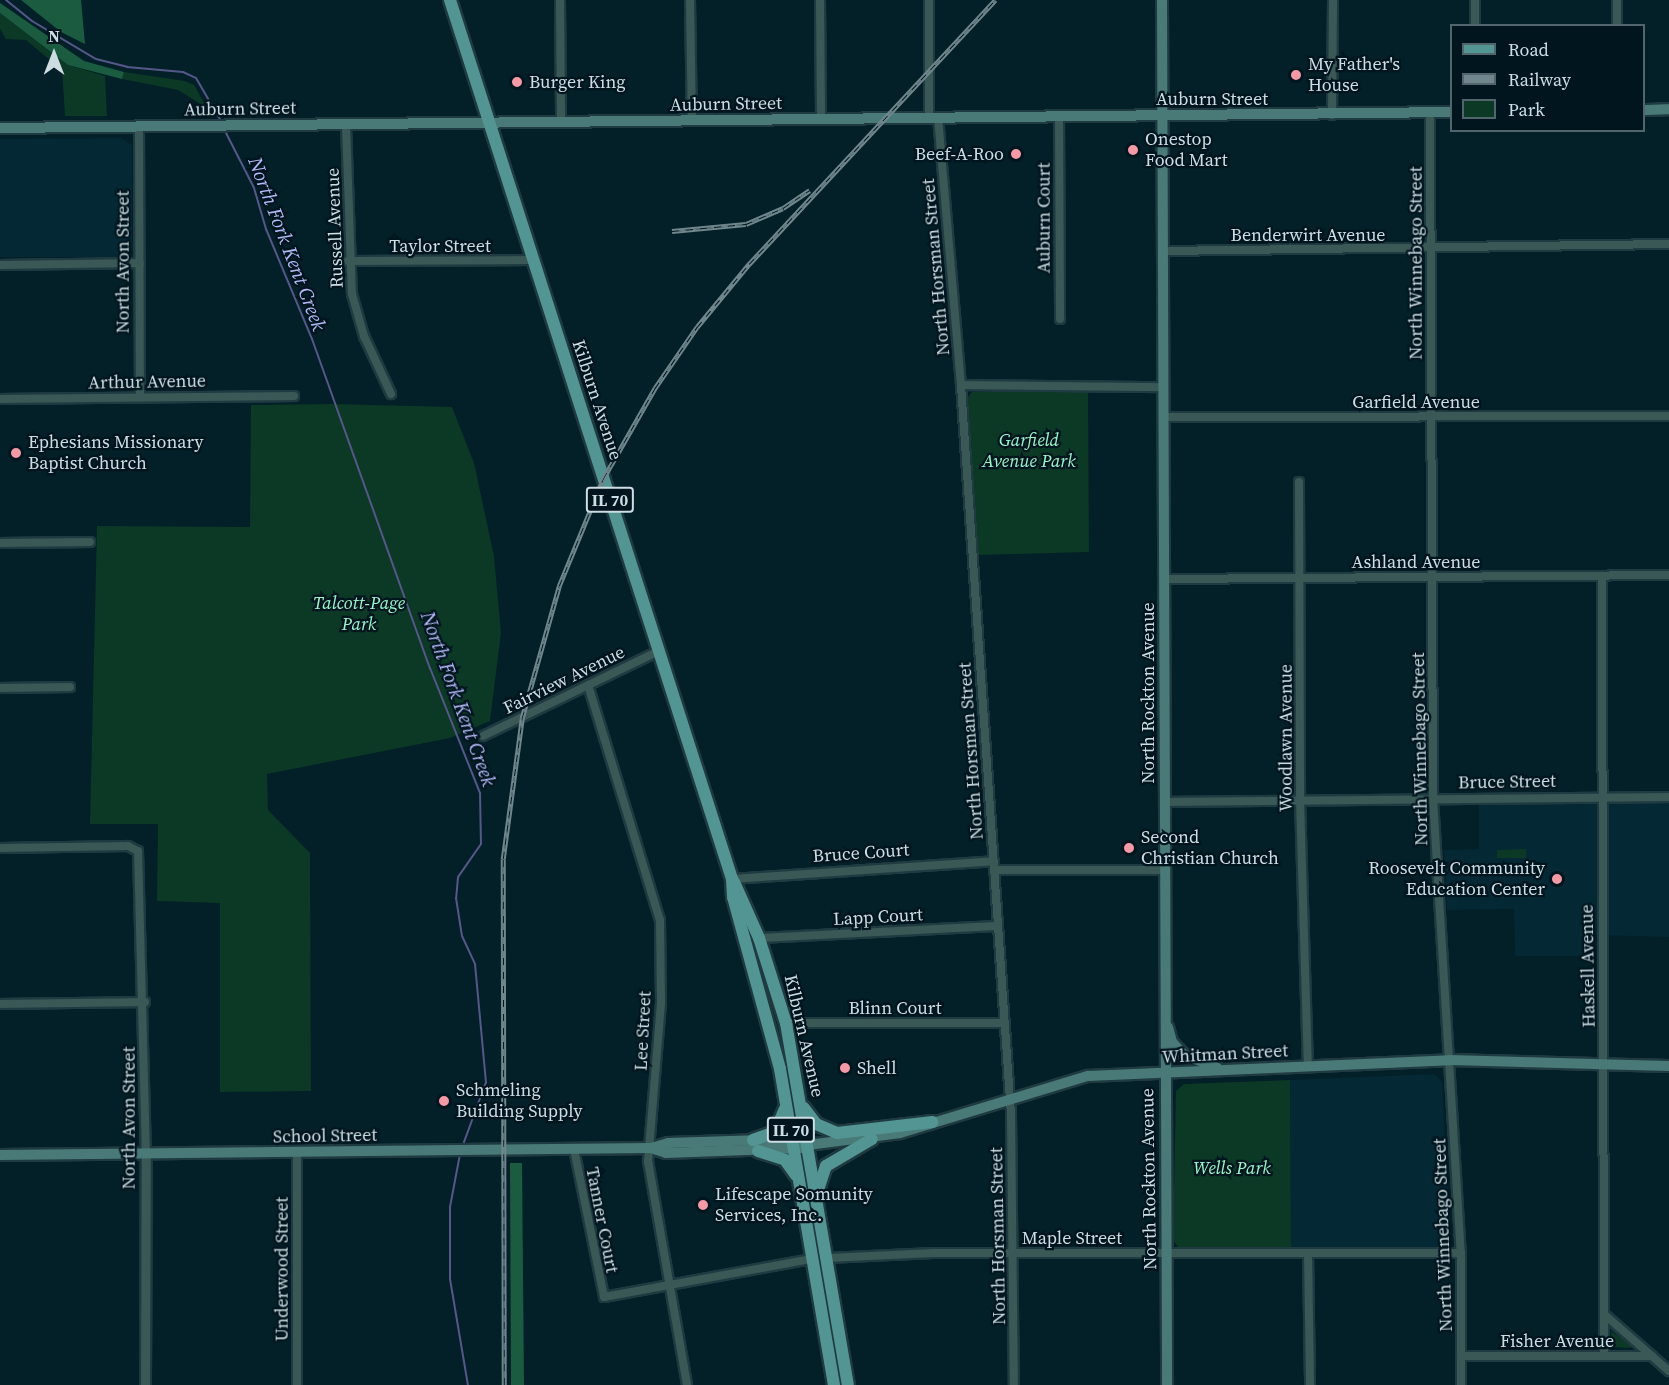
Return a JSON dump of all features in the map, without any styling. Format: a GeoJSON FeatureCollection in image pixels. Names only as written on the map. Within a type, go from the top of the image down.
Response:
{"type":"FeatureCollection","features":[{"type":"Feature","properties":{"kind":"main road","name":"Kilburn Avenue"},"geometry":{"type":"LineString","coordinates":[[450,0],[531,260],[732,879],[759,938],[786,1023],[802,1103],[848,1385]]}},
{"type":"Feature","properties":{"kind":"main road","name":"North Rockton Avenue"},"geometry":{"type":"LineString","coordinates":[[1162,0],[1167,1385]]}},
{"type":"Feature","properties":{"kind":"main road"},"geometry":{"type":"LineString","coordinates":[[1645,110],[1669,109]]}},
{"type":"Feature","properties":{"kind":"main road","name":"Auburn Street"},"geometry":{"type":"LineString","coordinates":[[0,128],[1450,112]]}},
{"type":"Feature","properties":{"kind":"main road","name":"Kilburn Avenue"},"geometry":{"type":"LineString","coordinates":[[732,879],[733,897],[786,1102],[834,1385]]}},
{"type":"Feature","properties":{"kind":"main road"},"geometry":{"type":"LineString","coordinates":[[1165,1015],[1177,1049],[1202,1064],[1226,1071]]}},
{"type":"Feature","properties":{"kind":"main road","name":"Whitman Street"},"geometry":{"type":"LineString","coordinates":[[808,1145],[872,1139],[1088,1076],[1450,1060],[1669,1066]]}},
{"type":"Feature","properties":{"kind":"main road"},"geometry":{"type":"LineString","coordinates":[[786,1102],[779,1128],[756,1146],[785,1160],[799,1183]]}},
{"type":"Feature","properties":{"kind":"main road"},"geometry":{"type":"LineString","coordinates":[[802,1103],[816,1124],[837,1133],[932,1122]]}},
{"type":"Feature","properties":{"kind":"main road"},"geometry":{"type":"LineString","coordinates":[[817,1197],[826,1166],[872,1139]]}},
{"type":"Feature","properties":{"kind":"main road","name":"School Street"},"geometry":{"type":"LineString","coordinates":[[0,1155],[297,1154],[651,1148],[666,1153],[756,1146],[808,1145]]}},
{"type":"Feature","properties":{"kind":"street"},"geometry":{"type":"LineString","coordinates":[[561,0],[561,122]]}},
{"type":"Feature","properties":{"kind":"street"},"geometry":{"type":"LineString","coordinates":[[690,0],[692,121]]}},
{"type":"Feature","properties":{"kind":"street"},"geometry":{"type":"LineString","coordinates":[[820,0],[821,120]]}},
{"type":"Feature","properties":{"kind":"street","name":"North Horsman Street"},"geometry":{"type":"LineString","coordinates":[[929,0],[934,117],[961,385],[1010,1099],[1014,1253],[1014,1385]]}},
{"type":"Feature","properties":{"kind":"street"},"geometry":{"type":"LineString","coordinates":[[1332,115],[1333,0]]}},
{"type":"Feature","properties":{"kind":"street"},"geometry":{"type":"LineString","coordinates":[[1475,0],[1475,24]]}},
{"type":"Feature","properties":{"kind":"street"},"geometry":{"type":"LineString","coordinates":[[1617,0],[1617,24]]}},
{"type":"Feature","properties":{"kind":"street","name":"North Winnebago Street"},"geometry":{"type":"LineString","coordinates":[[1430,113],[1433,798],[1461,1253],[1461,1385]]}},
{"type":"Feature","properties":{"kind":"street","name":"Auburn Court"},"geometry":{"type":"LineString","coordinates":[[1059,117],[1059,319]]}},
{"type":"Feature","properties":{"kind":"street","name":"Russell Avenue"},"geometry":{"type":"LineString","coordinates":[[346,125],[348,261],[352,294],[364,336],[392,394]]}},
{"type":"Feature","properties":{"kind":"street","name":"North Avon Street"},"geometry":{"type":"LineString","coordinates":[[139,127],[140,397]]}},
{"type":"Feature","properties":{"kind":"street","name":"Benderwirt Avenue"},"geometry":{"type":"LineString","coordinates":[[1162,251],[1431,250],[1669,244]]}},
{"type":"Feature","properties":{"kind":"street","name":"Taylor Street"},"geometry":{"type":"LineString","coordinates":[[348,261],[531,260]]}},
{"type":"Feature","properties":{"kind":"street"},"geometry":{"type":"LineString","coordinates":[[0,265],[140,263]]}},
{"type":"Feature","properties":{"kind":"street"},"geometry":{"type":"LineString","coordinates":[[961,385],[1162,387]]}},
{"type":"Feature","properties":{"kind":"street","name":"Arthur Avenue"},"geometry":{"type":"LineString","coordinates":[[0,399],[294,396]]}},
{"type":"Feature","properties":{"kind":"street","name":"Garfield Avenue"},"geometry":{"type":"LineString","coordinates":[[1163,417],[1669,416]]}},
{"type":"Feature","properties":{"kind":"street","name":"Woodlawn Avenue"},"geometry":{"type":"LineString","coordinates":[[1299,482],[1300,801],[1308,1067]]}},
{"type":"Feature","properties":{"kind":"street"},"geometry":{"type":"LineString","coordinates":[[0,543],[90,542]]}},
{"type":"Feature","properties":{"kind":"street","name":"Ashland Avenue"},"geometry":{"type":"LineString","coordinates":[[1164,579],[1669,575]]}},
{"type":"Feature","properties":{"kind":"street","name":"Haskell Avenue"},"geometry":{"type":"LineString","coordinates":[[1602,576],[1604,1356]]}},
{"type":"Feature","properties":{"kind":"street","name":"Fairview Avenue"},"geometry":{"type":"LineString","coordinates":[[483,735],[658,651]]}},
{"type":"Feature","properties":{"kind":"street","name":"Lee Street"},"geometry":{"type":"LineString","coordinates":[[588,685],[661,928],[661,1003],[648,1169],[687,1385]]}},
{"type":"Feature","properties":{"kind":"street"},"geometry":{"type":"LineString","coordinates":[[0,688],[70,687]]}},
{"type":"Feature","properties":{"kind":"street","name":"Bruce Street"},"geometry":{"type":"LineString","coordinates":[[1165,802],[1669,797]]}},
{"type":"Feature","properties":{"kind":"street","name":"North Avon Street"},"geometry":{"type":"LineString","coordinates":[[0,848],[128,846],[138,851],[145,1002],[145,1385]]}},
{"type":"Feature","properties":{"kind":"street","name":"Bruce Court"},"geometry":{"type":"LineString","coordinates":[[732,879],[993,861]]}},
{"type":"Feature","properties":{"kind":"street"},"geometry":{"type":"LineString","coordinates":[[994,870],[1165,870]]}},
{"type":"Feature","properties":{"kind":"street","name":"Lapp Court"},"geometry":{"type":"LineString","coordinates":[[759,938],[997,926]]}},
{"type":"Feature","properties":{"kind":"street"},"geometry":{"type":"LineString","coordinates":[[0,1004],[145,1002]]}},
{"type":"Feature","properties":{"kind":"street","name":"Blinn Court"},"geometry":{"type":"LineString","coordinates":[[786,1023],[1004,1023]]}},
{"type":"Feature","properties":{"kind":"street","name":"Tanner Court"},"geometry":{"type":"LineString","coordinates":[[574,1149],[604,1297],[669,1285]]}},
{"type":"Feature","properties":{"kind":"street","name":"Underwood Street"},"geometry":{"type":"LineString","coordinates":[[297,1154],[297,1385]]}},
{"type":"Feature","properties":{"kind":"street","name":"Maple Street"},"geometry":{"type":"LineString","coordinates":[[828,1258],[1014,1253],[1461,1253]]}},
{"type":"Feature","properties":{"kind":"street"},"geometry":{"type":"LineString","coordinates":[[1308,1253],[1310,1385]]}},
{"type":"Feature","properties":{"kind":"street"},"geometry":{"type":"LineString","coordinates":[[669,1285],[811,1259]]}},
{"type":"Feature","properties":{"kind":"street","name":"Fisher Avenue"},"geometry":{"type":"LineString","coordinates":[[1605,1315],[1669,1371]]}},
{"type":"Feature","properties":{"kind":"street","name":"Fisher Avenue"},"geometry":{"type":"LineString","coordinates":[[1461,1356],[1652,1356]]}},
{"type":"Feature","properties":{"kind":"shaded area"},"geometry":{"type":"Polygon","coordinates":[[[122,138],[132,145],[132,249],[127,257],[0,257],[0,139],[122,138]]]}},
{"type":"Feature","properties":{"kind":"shaded area","name":"Roosevelt Community Education Center"},"geometry":{"type":"Polygon","coordinates":[[[1669,802],[1669,937],[1594,935],[1594,956],[1515,956],[1514,909],[1447,910],[1444,850],[1479,849],[1479,804],[1669,802]]]}},
{"type":"Feature","properties":{"kind":"shaded area"},"geometry":{"type":"Polygon","coordinates":[[[1435,1074],[1442,1082],[1451,1247],[1291,1248],[1290,1080],[1435,1074]]]}},
{"type":"Feature","properties":{"kind":"green space"},"geometry":{"type":"Polygon","coordinates":[[[21,0],[81,0],[85,44],[61,32],[21,0]]]}},
{"type":"Feature","properties":{"kind":"green space"},"geometry":{"type":"Polygon","coordinates":[[[0,3],[84,61],[124,72],[122,79],[68,65],[0,13],[0,3]]]}},
{"type":"Feature","properties":{"kind":"green space"},"geometry":{"type":"Polygon","coordinates":[[[0,13],[68,65],[105,76],[107,116],[65,116],[62,70],[26,40],[6,39],[0,29],[0,13]]]}},
{"type":"Feature","properties":{"kind":"green space"},"geometry":{"type":"Polygon","coordinates":[[[124,72],[185,81],[194,85],[207,108],[178,90],[122,79],[124,72]]]}},
{"type":"Feature","properties":{"kind":"green space","name":"Garfield Avenue Park"},"geometry":{"type":"Polygon","coordinates":[[[972,392],[1088,392],[1089,552],[977,555],[966,399],[972,392]]]}},
{"type":"Feature","properties":{"kind":"green space","name":"Talcott-Page Park"},"geometry":{"type":"Polygon","coordinates":[[[332,404],[452,407],[474,463],[494,556],[501,633],[490,721],[450,738],[267,774],[268,810],[310,853],[311,1091],[220,1092],[220,903],[157,901],[158,824],[90,824],[97,526],[250,527],[251,405],[332,404]]]}},
{"type":"Feature","properties":{"kind":"green space"},"geometry":{"type":"Polygon","coordinates":[[[1526,849],[1526,858],[1497,858],[1497,850],[1526,849]]]}},
{"type":"Feature","properties":{"kind":"green space","name":"Wells Park"},"geometry":{"type":"Polygon","coordinates":[[[1290,1080],[1291,1248],[1178,1247],[1173,1240],[1176,1091],[1184,1084],[1290,1080]]]}},
{"type":"Feature","properties":{"kind":"green space"},"geometry":{"type":"Polygon","coordinates":[[[510,1163],[522,1163],[524,1385],[511,1385],[510,1163]]]}},
{"type":"Feature","properties":{"kind":"green space"},"geometry":{"type":"Polygon","coordinates":[[[1611,1331],[1630,1343],[1631,1348],[1612,1347],[1611,1331]]]}},
{"type":"Feature","properties":{"kind":"waterway","name":"North Fork Kent Creek"},"geometry":{"type":"LineString","coordinates":[[6,0],[32,21],[96,59],[127,67],[183,72],[196,78],[221,121]]}},
{"type":"Feature","properties":{"kind":"waterway","name":"North Fork Kent Creek"},"geometry":{"type":"LineString","coordinates":[[224,129],[254,188],[266,229],[312,339],[430,668],[480,793],[481,844],[458,877],[456,898],[462,936],[475,964],[486,1082],[463,1145]]}},
{"type":"Feature","properties":{"kind":"waterway","name":"North Fork Kent Creek"},"geometry":{"type":"LineString","coordinates":[[460,1154],[450,1207],[450,1279],[468,1385]]}},
{"type":"Feature","properties":{"kind":"railway"},"geometry":{"type":"LineString","coordinates":[[504,1385],[503,859],[522,718],[559,586],[603,479],[655,388],[697,327],[749,264],[995,0]]}},
{"type":"Feature","properties":{"kind":"railway"},"geometry":{"type":"LineString","coordinates":[[672,231],[746,224],[783,208],[810,190]]}},
{"type":"Feature","properties":{"kind":"place","name":"My Father's House"},"geometry":{"type":"Point","coordinates":[1296,75]}},
{"type":"Feature","properties":{"kind":"place","name":"Burger King"},"geometry":{"type":"Point","coordinates":[517,82]}},
{"type":"Feature","properties":{"kind":"place","name":"Onestop Food Mart"},"geometry":{"type":"Point","coordinates":[1133,150]}},
{"type":"Feature","properties":{"kind":"place","name":"Beef-A-Roo"},"geometry":{"type":"Point","coordinates":[1016,154]}},
{"type":"Feature","properties":{"kind":"place","name":"Ephesians Missionary Baptist Church"},"geometry":{"type":"Point","coordinates":[16,453]}},
{"type":"Feature","properties":{"kind":"place","name":"Second Christian Church"},"geometry":{"type":"Point","coordinates":[1129,848]}},
{"type":"Feature","properties":{"kind":"place","name":"Roosevelt Community Education Center"},"geometry":{"type":"Point","coordinates":[1557,879]}},
{"type":"Feature","properties":{"kind":"place","name":"Shell"},"geometry":{"type":"Point","coordinates":[845,1068]}},
{"type":"Feature","properties":{"kind":"place","name":"Schmeling Building Supply"},"geometry":{"type":"Point","coordinates":[444,1101]}},
{"type":"Feature","properties":{"kind":"place","name":"Lifescape Somunity Services, Inc."},"geometry":{"type":"Point","coordinates":[703,1205]}}]}
